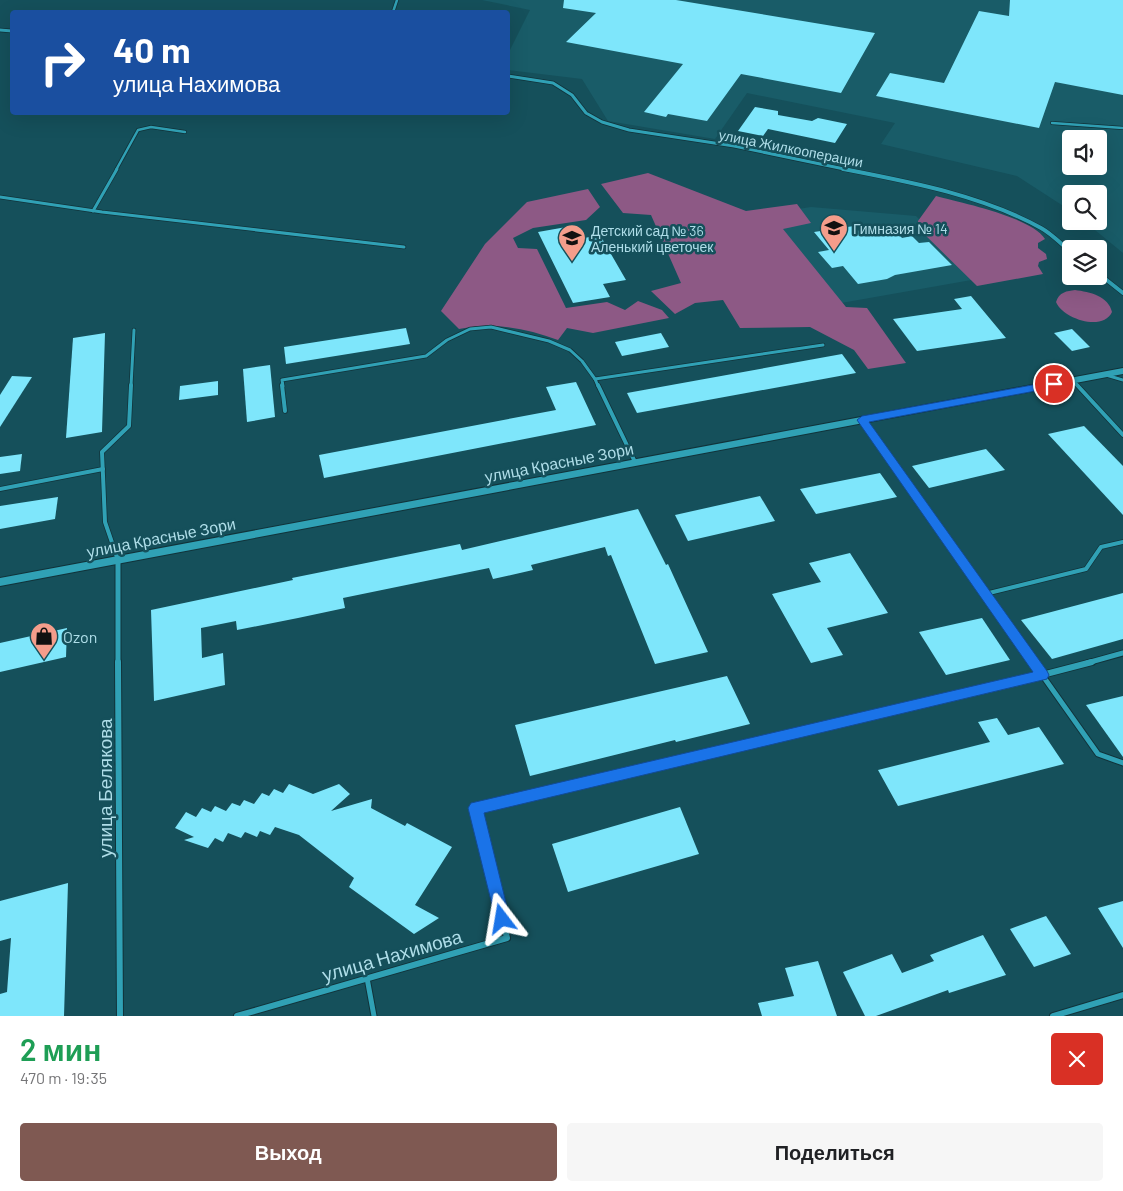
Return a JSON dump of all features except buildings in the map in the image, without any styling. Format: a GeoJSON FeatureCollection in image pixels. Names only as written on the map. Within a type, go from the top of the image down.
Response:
{"type":"FeatureCollection","features":[{"type":"Feature","properties":{"kind":"main road","name":"улица Красные Зори"},"geometry":{"type":"LineString","coordinates":[[0,582],[1123,371]]}},
{"type":"Feature","properties":{"kind":"street","name":"улица Жилкооперации"},"geometry":{"type":"LineString","coordinates":[[510,76],[553,83],[572,95],[586,113],[602,122],[629,130],[734,146],[969,198],[1008,212],[1043,230],[1062,245]]}},
{"type":"Feature","properties":{"kind":"street"},"geometry":{"type":"LineString","coordinates":[[1107,280],[1123,293]]}},
{"type":"Feature","properties":{"kind":"street","name":"улица Белякова"},"geometry":{"type":"LineString","coordinates":[[118,560],[120,1016]]}},
{"type":"Feature","properties":{"kind":"street","name":"улица Нахимова"},"geometry":{"type":"LineString","coordinates":[[238,1016],[507,938],[476,808],[1042,675],[1123,653]]}},
{"type":"Feature","properties":{"kind":"street"},"geometry":{"type":"LineString","coordinates":[[1053,1016],[1123,995]]}},
{"type":"Feature","properties":{"kind":"lane"},"geometry":{"type":"LineString","coordinates":[[1052,123],[1123,128]]}},
{"type":"Feature","properties":{"kind":"lane"},"geometry":{"type":"LineString","coordinates":[[93,210],[138,130],[150,127],[185,132]]}},
{"type":"Feature","properties":{"kind":"lane"},"geometry":{"type":"LineString","coordinates":[[0,197],[404,247]]}},
{"type":"Feature","properties":{"kind":"lane"},"geometry":{"type":"LineString","coordinates":[[285,411],[282,380],[426,356],[448,340],[470,329],[491,327],[549,341],[570,350],[582,361],[596,379],[635,462]]}},
{"type":"Feature","properties":{"kind":"lane"},"geometry":{"type":"LineString","coordinates":[[118,560],[105,522],[102,452],[129,426],[134,330]]}},
{"type":"Feature","properties":{"kind":"lane"},"geometry":{"type":"LineString","coordinates":[[596,379],[822,345]]}},
{"type":"Feature","properties":{"kind":"lane"},"geometry":{"type":"LineString","coordinates":[[1104,375],[1123,380]]}},
{"type":"Feature","properties":{"kind":"lane"},"geometry":{"type":"LineString","coordinates":[[1073,381],[1123,435]]}},
{"type":"Feature","properties":{"kind":"lane"},"geometry":{"type":"LineString","coordinates":[[862,420],[1098,754],[1123,763]]}},
{"type":"Feature","properties":{"kind":"lane"},"geometry":{"type":"LineString","coordinates":[[0,489],[103,470]]}},
{"type":"Feature","properties":{"kind":"lane"},"geometry":{"type":"LineString","coordinates":[[985,594],[1086,569],[1101,547],[1123,542]]}},
{"type":"Feature","properties":{"kind":"lane"},"geometry":{"type":"LineString","coordinates":[[367,978],[374,1016]]}},
{"type":"Feature","properties":{"kind":"shaded area"},"geometry":{"type":"Polygon","coordinates":[[[482,0],[1123,0],[1123,253],[1095,230],[1107,230],[1107,185],[1062,185],[1062,205],[1017,176],[881,144],[895,123],[747,93],[715,139],[608,121],[582,79],[510,70],[510,50],[530,10],[482,0]]]}},
{"type":"Feature","properties":{"kind":"shaded area"},"geometry":{"type":"Polygon","coordinates":[[[648,173],[746,211],[797,204],[811,223],[783,229],[846,307],[867,308],[906,363],[868,369],[854,350],[810,327],[740,328],[723,300],[695,303],[675,314],[651,291],[681,283],[651,215],[623,213],[601,184],[648,173]]]}},
{"type":"Feature","properties":{"kind":"shaded area"},"geometry":{"type":"Polygon","coordinates":[[[588,189],[600,207],[586,220],[533,228],[513,238],[518,248],[537,249],[566,308],[607,302],[625,310],[638,301],[662,310],[669,318],[593,333],[567,328],[558,340],[534,332],[509,327],[485,326],[459,329],[441,311],[485,244],[527,202],[588,189]]]}},
{"type":"Feature","properties":{"kind":"shaded area"},"geometry":{"type":"Polygon","coordinates":[[[936,196],[995,212],[1026,224],[1037,231],[1045,239],[1038,243],[1038,248],[1046,254],[1047,259],[1039,262],[1038,266],[1043,274],[977,286],[918,228],[918,221],[936,196]]]}},
{"type":"Feature","properties":{"kind":"shaded area","name":"Гимназия № 14"},"geometry":{"type":"Polygon","coordinates":[[[811,207],[916,216],[977,279],[762,317],[697,225],[811,207]]]}},
{"type":"Feature","properties":{"kind":"shaded area"},"geometry":{"type":"Polygon","coordinates":[[[1075,290],[1098,296],[1107,302],[1112,312],[1107,318],[1092,322],[1083,321],[1066,314],[1056,302],[1057,299],[1061,294],[1075,290]]]}},
{"type":"Feature","properties":{"kind":"place","name":"Гимназия № 14"},"geometry":{"type":"Point","coordinates":[834,252]}},
{"type":"Feature","properties":{"kind":"place","name":"Детский сад № 36 Аленький цветочек"},"geometry":{"type":"Point","coordinates":[572,262]}},
{"type":"Feature","properties":{"kind":"place","name":"Ozon"},"geometry":{"type":"Point","coordinates":[44,660]}},
{"type":"Feature","properties":{"kind":"route"},"geometry":{"type":"LineString","coordinates":[[502,919],[476,808],[1042,675],[862,420],[1054,384]]}}]}
